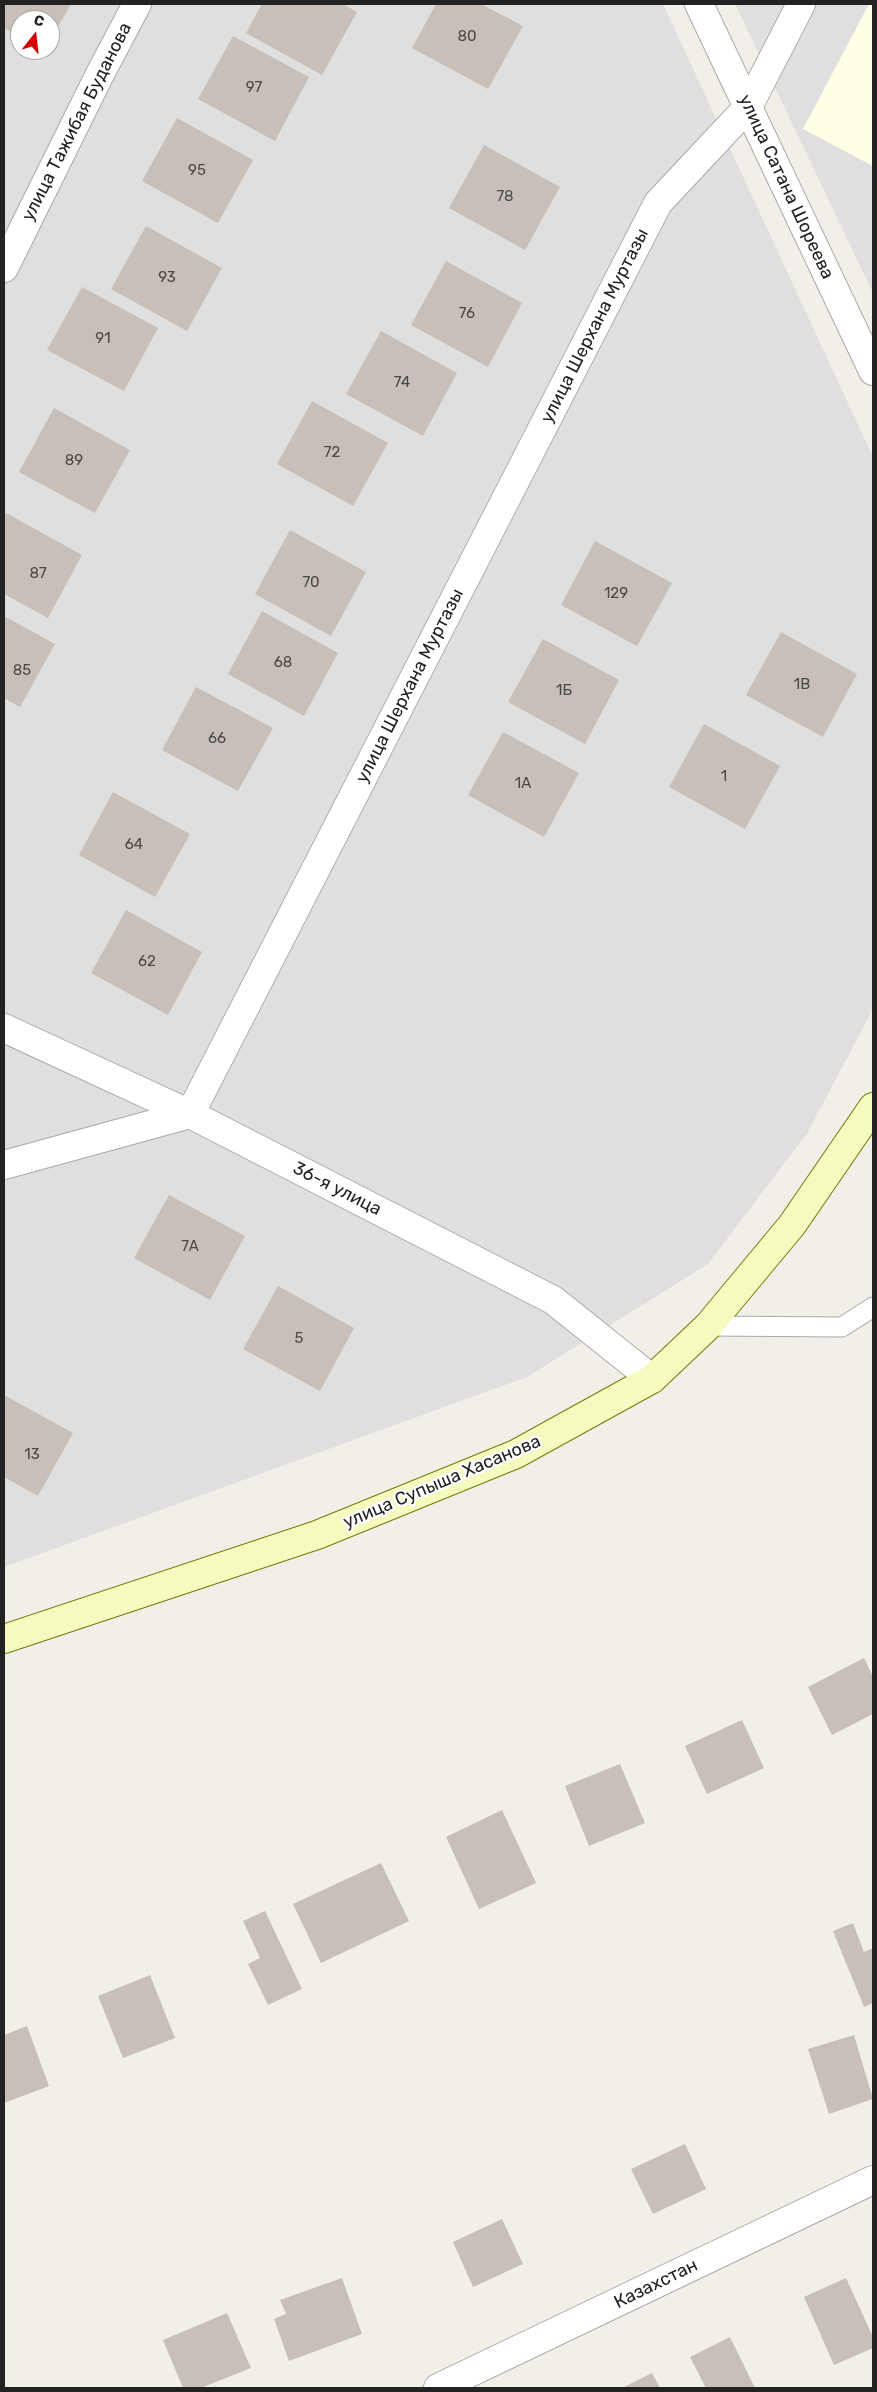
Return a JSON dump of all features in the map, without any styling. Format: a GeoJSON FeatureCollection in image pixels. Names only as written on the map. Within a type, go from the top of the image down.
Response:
{"type":"FeatureCollection","features":[{"type":"Feature","properties":{"kind":"street","name":"улица Тажибая Буданова"},"geometry":{"type":"LineString","coordinates":[[4,268],[100,74],[137,4]]}},
{"type":"Feature","properties":{"kind":"street","name":"улица Сатана Шореева"},"geometry":{"type":"LineString","coordinates":[[700,4],[873,371]]}},
{"type":"Feature","properties":{"kind":"street","name":"улица Шерхана Муртазы"},"geometry":{"type":"LineString","coordinates":[[190,1114],[658,203],[748,107],[801,4]]}},
{"type":"Feature","properties":{"kind":"street","name":"36-я улица"},"geometry":{"type":"LineString","coordinates":[[4,1028],[190,1114],[553,1300],[652,1379]]}},
{"type":"Feature","properties":{"kind":"street","name":"улица Супыша Хасанова"},"geometry":{"type":"LineString","coordinates":[[4,1640],[317,1535],[516,1454],[652,1379],[708,1326],[792,1225],[873,1107]]}},
{"type":"Feature","properties":{"kind":"street"},"geometry":{"type":"LineString","coordinates":[[4,1165],[190,1114]]}},
{"type":"Feature","properties":{"kind":"street","name":"Казахстан"},"geometry":{"type":"LineString","coordinates":[[438,2388],[873,2180]]}},
{"type":"Feature","properties":{"kind":"lane"},"geometry":{"type":"LineString","coordinates":[[708,1326],[842,1327],[873,1307]]}},
{"type":"Feature","properties":{"kind":"shaded area"},"geometry":{"type":"Polygon","coordinates":[[[4,4],[663,4],[873,457],[873,1009],[808,1132],[708,1264],[527,1377],[4,1567],[4,4]]]}},
{"type":"Feature","properties":{"kind":"shaded area"},"geometry":{"type":"Polygon","coordinates":[[[735,4],[873,4],[873,293],[735,4]]]}},
{"type":"Feature","properties":{"kind":"shaded area"},"geometry":{"type":"Polygon","coordinates":[[[869,4],[873,4],[873,166],[803,129],[869,4]]]}},
{"type":"Feature","properties":{"kind":"building"},"geometry":{"type":"Polygon","coordinates":[[[4,4],[71,4],[60,23],[60,10],[10,10],[10,31],[4,28],[4,4]]]}},
{"type":"Feature","properties":{"kind":"building"},"geometry":{"type":"Polygon","coordinates":[[[262,4],[343,4],[357,12],[322,75],[246,33],[262,4]]]}},
{"type":"Feature","properties":{"kind":"building"},"geometry":{"type":"Polygon","coordinates":[[[436,4],[481,4],[523,26],[488,89],[412,48],[436,4]]]}},
{"type":"Feature","properties":{"kind":"building"},"geometry":{"type":"Polygon","coordinates":[[[233,36],[309,77],[275,141],[198,99],[233,36]]]}},
{"type":"Feature","properties":{"kind":"building"},"geometry":{"type":"Polygon","coordinates":[[[177,118],[253,160],[218,223],[142,181],[177,118]]]}},
{"type":"Feature","properties":{"kind":"building"},"geometry":{"type":"Polygon","coordinates":[[[484,145],[560,187],[525,250],[449,208],[484,145]]]}},
{"type":"Feature","properties":{"kind":"building"},"geometry":{"type":"Polygon","coordinates":[[[146,226],[222,268],[187,331],[111,289],[146,226]]]}},
{"type":"Feature","properties":{"kind":"building"},"geometry":{"type":"Polygon","coordinates":[[[446,261],[522,303],[488,367],[411,325],[446,261]]]}},
{"type":"Feature","properties":{"kind":"building"},"geometry":{"type":"Polygon","coordinates":[[[82,287],[158,328],[124,391],[47,350],[82,287]]]}},
{"type":"Feature","properties":{"kind":"building"},"geometry":{"type":"Polygon","coordinates":[[[381,331],[457,373],[423,436],[346,394],[381,331]]]}},
{"type":"Feature","properties":{"kind":"building"},"geometry":{"type":"Polygon","coordinates":[[[312,401],[388,443],[353,506],[277,464],[312,401]]]}},
{"type":"Feature","properties":{"kind":"building"},"geometry":{"type":"Polygon","coordinates":[[[54,408],[130,450],[95,513],[19,472],[54,408]]]}},
{"type":"Feature","properties":{"kind":"building"},"geometry":{"type":"Polygon","coordinates":[[[6,513],[82,555],[48,618],[4,594],[4,517],[6,513]]]}},
{"type":"Feature","properties":{"kind":"building"},"geometry":{"type":"Polygon","coordinates":[[[290,530],[366,572],[331,636],[255,594],[290,530]]]}},
{"type":"Feature","properties":{"kind":"building"},"geometry":{"type":"Polygon","coordinates":[[[595,541],[672,583],[637,646],[561,605],[595,541]]]}},
{"type":"Feature","properties":{"kind":"building"},"geometry":{"type":"Polygon","coordinates":[[[262,611],[338,653],[304,716],[228,674],[262,611]]]}},
{"type":"Feature","properties":{"kind":"building"},"geometry":{"type":"Polygon","coordinates":[[[4,616],[55,644],[20,707],[4,698],[4,616]]]}},
{"type":"Feature","properties":{"kind":"building"},"geometry":{"type":"Polygon","coordinates":[[[781,632],[857,674],[823,737],[746,695],[781,632]]]}},
{"type":"Feature","properties":{"kind":"building"},"geometry":{"type":"Polygon","coordinates":[[[543,639],[619,680],[585,744],[508,702],[543,639]]]}},
{"type":"Feature","properties":{"kind":"building"},"geometry":{"type":"Polygon","coordinates":[[[196,687],[273,728],[238,791],[162,750],[196,687]]]}},
{"type":"Feature","properties":{"kind":"building"},"geometry":{"type":"Polygon","coordinates":[[[704,724],[780,766],[745,829],[669,787],[704,724]]]}},
{"type":"Feature","properties":{"kind":"building"},"geometry":{"type":"Polygon","coordinates":[[[503,732],[579,773],[544,837],[468,795],[503,732]]]}},
{"type":"Feature","properties":{"kind":"building"},"geometry":{"type":"Polygon","coordinates":[[[113,792],[190,834],[155,897],[79,855],[113,792]]]}},
{"type":"Feature","properties":{"kind":"building"},"geometry":{"type":"Polygon","coordinates":[[[126,910],[202,952],[168,1015],[91,973],[126,910]]]}},
{"type":"Feature","properties":{"kind":"building"},"geometry":{"type":"Polygon","coordinates":[[[169,1195],[245,1236],[210,1300],[134,1258],[169,1195]]]}},
{"type":"Feature","properties":{"kind":"building"},"geometry":{"type":"Polygon","coordinates":[[[278,1286],[354,1328],[320,1391],[243,1349],[278,1286]]]}},
{"type":"Feature","properties":{"kind":"building"},"geometry":{"type":"Polygon","coordinates":[[[4,1395],[73,1433],[38,1496],[4,1477],[4,1395]]]}},
{"type":"Feature","properties":{"kind":"building"},"geometry":{"type":"Polygon","coordinates":[[[864,1658],[873,1677],[873,1714],[832,1735],[808,1687],[864,1658]]]}},
{"type":"Feature","properties":{"kind":"building"},"geometry":{"type":"Polygon","coordinates":[[[742,1720],[764,1768],[707,1794],[685,1746],[742,1720]]]}},
{"type":"Feature","properties":{"kind":"building"},"geometry":{"type":"Polygon","coordinates":[[[620,1764],[645,1823],[589,1846],[565,1786],[620,1764]]]}},
{"type":"Feature","properties":{"kind":"building"},"geometry":{"type":"Polygon","coordinates":[[[502,1810],[536,1883],[479,1909],[446,1837],[502,1810]]]}},
{"type":"Feature","properties":{"kind":"building"},"geometry":{"type":"Polygon","coordinates":[[[381,1863],[409,1921],[321,1963],[293,1904],[381,1863]]]}},
{"type":"Feature","properties":{"kind":"building"},"geometry":{"type":"Polygon","coordinates":[[[265,1911],[302,1989],[268,2005],[248,1964],[260,1958],[243,1921],[265,1911]]]}},
{"type":"Feature","properties":{"kind":"building"},"geometry":{"type":"Polygon","coordinates":[[[853,1923],[864,1952],[873,1948],[873,2003],[864,2007],[833,1931],[853,1923]]]}},
{"type":"Feature","properties":{"kind":"building"},"geometry":{"type":"Polygon","coordinates":[[[150,1975],[175,2038],[123,2058],[98,1996],[150,1975]]]}},
{"type":"Feature","properties":{"kind":"building"},"geometry":{"type":"Polygon","coordinates":[[[27,2026],[49,2086],[4,2103],[4,2035],[27,2026]]]}},
{"type":"Feature","properties":{"kind":"building"},"geometry":{"type":"Polygon","coordinates":[[[854,2035],[873,2099],[829,2114],[808,2049],[854,2035]]]}},
{"type":"Feature","properties":{"kind":"building"},"geometry":{"type":"Polygon","coordinates":[[[685,2144],[706,2189],[653,2214],[631,2169],[685,2144]]]}},
{"type":"Feature","properties":{"kind":"building"},"geometry":{"type":"Polygon","coordinates":[[[502,2219],[523,2264],[473,2287],[453,2242],[502,2219]]]}},
{"type":"Feature","properties":{"kind":"building"},"geometry":{"type":"Polygon","coordinates":[[[342,2278],[362,2334],[289,2361],[274,2319],[286,2314],[280,2300],[342,2278]]]}},
{"type":"Feature","properties":{"kind":"building"},"geometry":{"type":"Polygon","coordinates":[[[846,2278],[873,2337],[873,2348],[834,2365],[804,2297],[846,2278]]]}},
{"type":"Feature","properties":{"kind":"building"},"geometry":{"type":"Polygon","coordinates":[[[227,2313],[251,2368],[201,2388],[183,2388],[163,2340],[227,2313]]]}},
{"type":"Feature","properties":{"kind":"building"},"geometry":{"type":"Polygon","coordinates":[[[730,2337],[755,2388],[706,2388],[690,2357],[730,2337]]]}},
{"type":"Feature","properties":{"kind":"building"},"geometry":{"type":"Polygon","coordinates":[[[652,2373],[660,2388],[622,2388],[652,2373]]]}}]}
